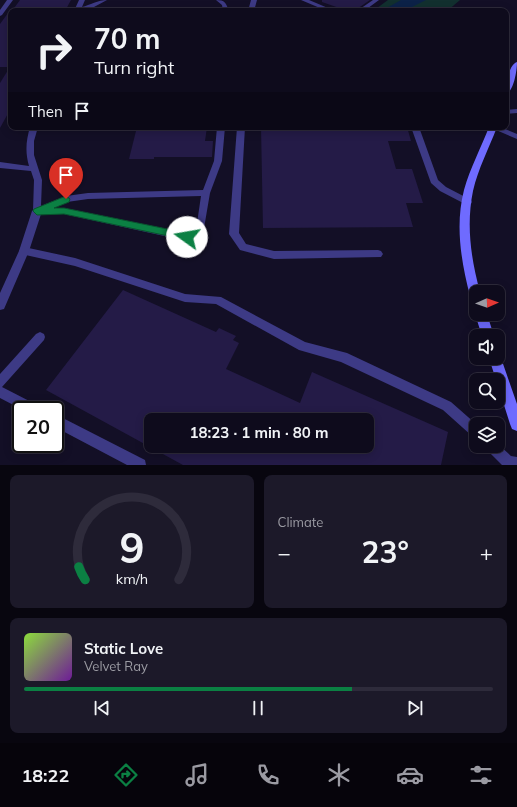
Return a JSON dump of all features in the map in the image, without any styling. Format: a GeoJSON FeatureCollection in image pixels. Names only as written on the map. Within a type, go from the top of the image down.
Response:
{"type":"FeatureCollection","features":[{"type":"Feature","properties":{"kind":"street"},"geometry":{"type":"LineString","coordinates":[[509,85],[517,65]]}},
{"type":"Feature","properties":{"kind":"street"},"geometry":{"type":"LineString","coordinates":[[473,285],[466,256],[464,224],[475,174],[492,130]]}},
{"type":"Feature","properties":{"kind":"street"},"geometry":{"type":"LineString","coordinates":[[0,305],[24,251],[37,211]]}},
{"type":"Feature","properties":{"kind":"street"},"geometry":{"type":"LineString","coordinates":[[496,365],[517,424]]}},
{"type":"Feature","properties":{"kind":"lane"},"geometry":{"type":"LineString","coordinates":[[0,14],[10,0]]}},
{"type":"Feature","properties":{"kind":"lane"},"geometry":{"type":"LineString","coordinates":[[84,8],[104,0]]}},
{"type":"Feature","properties":{"kind":"lane"},"geometry":{"type":"LineString","coordinates":[[219,0],[224,4],[225,8]]}},
{"type":"Feature","properties":{"kind":"lane"},"geometry":{"type":"LineString","coordinates":[[304,0],[324,8]]}},
{"type":"Feature","properties":{"kind":"lane"},"geometry":{"type":"LineString","coordinates":[[364,8],[376,0]]}},
{"type":"Feature","properties":{"kind":"lane"},"geometry":{"type":"LineString","coordinates":[[33,130],[30,141],[30,155],[38,180],[37,211]]}},
{"type":"Feature","properties":{"kind":"lane"},"geometry":{"type":"LineString","coordinates":[[37,211],[64,211],[187,237],[195,236],[200,232],[206,193],[218,161],[221,130]]}},
{"type":"Feature","properties":{"kind":"lane"},"geometry":{"type":"LineString","coordinates":[[241,130],[234,234],[243,247],[274,255],[378,254]]}},
{"type":"Feature","properties":{"kind":"lane"},"geometry":{"type":"LineString","coordinates":[[416,130],[434,181],[442,189],[468,202]]}},
{"type":"Feature","properties":{"kind":"lane"},"geometry":{"type":"LineString","coordinates":[[500,130],[517,137]]}},
{"type":"Feature","properties":{"kind":"lane"},"geometry":{"type":"LineString","coordinates":[[0,165],[34,169]]}},
{"type":"Feature","properties":{"kind":"lane"},"geometry":{"type":"LineString","coordinates":[[37,211],[66,199],[88,196],[206,193]]}},
{"type":"Feature","properties":{"kind":"lane"},"geometry":{"type":"LineString","coordinates":[[24,251],[75,262],[185,298],[217,300],[303,346],[343,358],[448,406],[469,426]]}},
{"type":"Feature","properties":{"kind":"lane"},"geometry":{"type":"LineString","coordinates":[[0,382],[40,337]]}},
{"type":"Feature","properties":{"kind":"lane"},"geometry":{"type":"LineString","coordinates":[[0,392],[18,401]]}},
{"type":"Feature","properties":{"kind":"lane"},"geometry":{"type":"LineString","coordinates":[[64,425],[140,465]]}},
{"type":"Feature","properties":{"kind":"lane"},"geometry":{"type":"LineString","coordinates":[[499,453],[510,463]]}},
{"type":"Feature","properties":{"kind":"green space"},"geometry":{"type":"Polygon","coordinates":[[[388,0],[460,0],[451,8],[377,8],[388,0]]]}},
{"type":"Feature","properties":{"kind":"water"},"geometry":{"type":"Polygon","coordinates":[[[401,0],[426,0],[410,8],[387,8],[401,0]]]}},
{"type":"Feature","properties":{"kind":"building"},"geometry":{"type":"Polygon","coordinates":[[[20,0],[71,0],[67,8],[14,8],[20,0]]]}},
{"type":"Feature","properties":{"kind":"building"},"geometry":{"type":"Polygon","coordinates":[[[322,0],[370,0],[358,8],[339,8],[322,2],[322,0]]]}},
{"type":"Feature","properties":{"kind":"building"},"geometry":{"type":"Polygon","coordinates":[[[8,13],[8,67],[0,67],[0,24],[8,13]]]}},
{"type":"Feature","properties":{"kind":"building"},"geometry":{"type":"Polygon","coordinates":[[[8,70],[8,113],[0,128],[0,83],[8,70]]]}},
{"type":"Feature","properties":{"kind":"building"},"geometry":{"type":"Polygon","coordinates":[[[136,130],[207,130],[205,141],[213,141],[212,157],[154,157],[154,159],[129,159],[136,130]]]}},
{"type":"Feature","properties":{"kind":"building"},"geometry":{"type":"Polygon","coordinates":[[[261,130],[408,130],[411,141],[388,141],[396,169],[412,169],[423,203],[406,203],[413,227],[263,228],[261,130]]]}},
{"type":"Feature","properties":{"kind":"building"},"geometry":{"type":"Polygon","coordinates":[[[123,290],[216,332],[219,328],[236,336],[233,340],[239,343],[226,369],[300,403],[312,372],[448,432],[441,465],[183,465],[161,453],[374,453],[374,413],[144,413],[144,444],[46,390],[123,290]]]}},
{"type":"Feature","properties":{"kind":"route"},"geometry":{"type":"LineString","coordinates":[[66,199],[37,211],[64,211],[187,237]]}}]}
